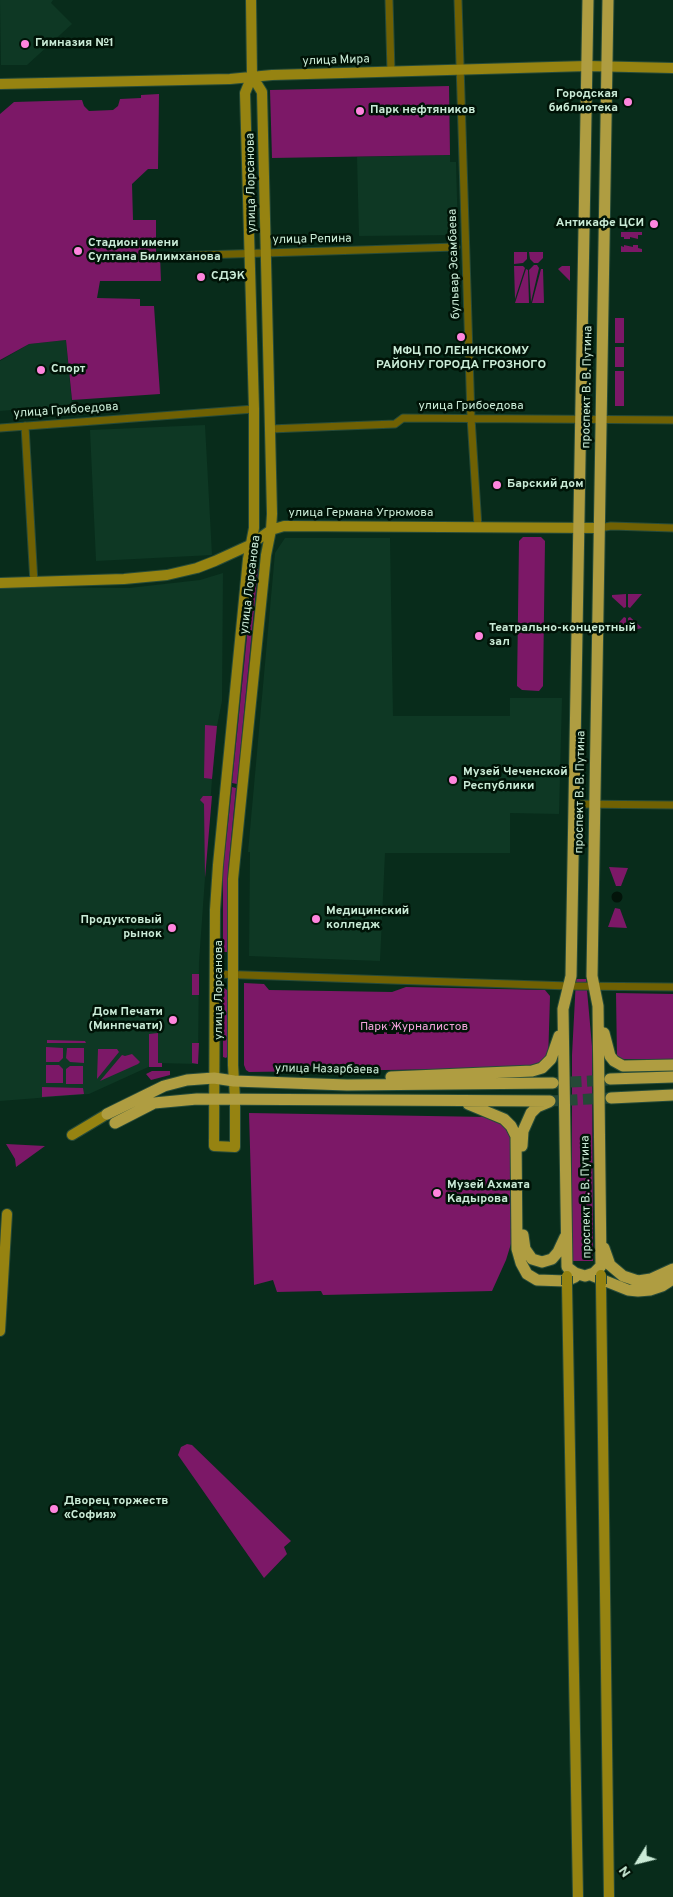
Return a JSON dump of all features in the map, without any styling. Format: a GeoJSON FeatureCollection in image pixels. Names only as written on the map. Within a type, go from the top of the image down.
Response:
{"type":"FeatureCollection","features":[{"type":"Feature","properties":{"kind":"main road","name":"улица Лорсанова"},"geometry":{"type":"LineString","coordinates":[[251,0],[252,76],[245,93],[254,409],[254,528],[250,546],[215,910],[214,1146],[235,1147],[232,975],[235,860],[266,555],[271,530],[262,92],[252,76]]}},
{"type":"Feature","properties":{"kind":"main road","name":"проспект В. В. Путина"},"geometry":{"type":"LineString","coordinates":[[588,0],[572,976],[562,1009],[567,1276],[575,1273],[601,1275],[598,1006],[592,976],[608,0]]}},
{"type":"Feature","properties":{"kind":"main road","name":"улица Мира"},"geometry":{"type":"LineString","coordinates":[[0,84],[230,79],[252,76],[587,66],[673,68]]}},
{"type":"Feature","properties":{"kind":"main road","name":"улица Германа Угрюмова"},"geometry":{"type":"LineString","coordinates":[[0,583],[124,579],[167,575],[197,568],[250,546],[271,530],[284,526],[599,528]]}},
{"type":"Feature","properties":{"kind":"main road"},"geometry":{"type":"LineString","coordinates":[[598,1006],[606,1046],[614,1062],[623,1066],[673,1065]]}},
{"type":"Feature","properties":{"kind":"main road"},"geometry":{"type":"LineString","coordinates":[[332,1085],[351,1079],[532,1071],[542,1068],[551,1059],[563,1025]]}},
{"type":"Feature","properties":{"kind":"main road"},"geometry":{"type":"LineString","coordinates":[[610,1080],[673,1077]]}},
{"type":"Feature","properties":{"kind":"main road","name":"улица Назарбаева"},"geometry":{"type":"LineString","coordinates":[[111,1118],[164,1086],[187,1080],[214,1078],[234,1081],[332,1085],[553,1083]]}},
{"type":"Feature","properties":{"kind":"main road"},"geometry":{"type":"LineString","coordinates":[[673,1095],[611,1098],[673,1101]]}},
{"type":"Feature","properties":{"kind":"main road"},"geometry":{"type":"LineString","coordinates":[[72,1135],[111,1118],[154,1103],[214,1099],[550,1101],[537,1107],[531,1113],[523,1131],[523,1232],[525,1250],[532,1259],[542,1262],[552,1259],[558,1252],[566,1233]]}},
{"type":"Feature","properties":{"kind":"main road"},"geometry":{"type":"LineString","coordinates":[[459,1101],[504,1119],[511,1126],[516,1136],[517,1250],[527,1274],[537,1280],[566,1281],[585,1274],[628,1290],[638,1291],[662,1286],[673,1279]]}},
{"type":"Feature","properties":{"kind":"main road"},"geometry":{"type":"LineString","coordinates":[[0,1331],[7,1214]]}},
{"type":"Feature","properties":{"kind":"main road"},"geometry":{"type":"LineString","coordinates":[[601,1241],[610,1265],[623,1276],[638,1281],[651,1280],[673,1269]]}},
{"type":"Feature","properties":{"kind":"main road"},"geometry":{"type":"LineString","coordinates":[[601,1275],[609,1897]]}},
{"type":"Feature","properties":{"kind":"main road"},"geometry":{"type":"LineString","coordinates":[[567,1276],[578,1897]]}},
{"type":"Feature","properties":{"kind":"street"},"geometry":{"type":"LineString","coordinates":[[389,0],[392,72]]}},
{"type":"Feature","properties":{"kind":"street","name":"бульвар Эсамбаева"},"geometry":{"type":"LineString","coordinates":[[458,0],[472,418],[478,527]]}},
{"type":"Feature","properties":{"kind":"street","name":"улица Репина"},"geometry":{"type":"LineString","coordinates":[[169,256],[456,247]]}},
{"type":"Feature","properties":{"kind":"street","name":"улица Грибоедова"},"geometry":{"type":"LineString","coordinates":[[0,428],[254,409]]}},
{"type":"Feature","properties":{"kind":"street","name":"улица Грибоедова"},"geometry":{"type":"LineString","coordinates":[[270,429],[395,424],[403,418],[601,421],[673,420]]}},
{"type":"Feature","properties":{"kind":"street"},"geometry":{"type":"LineString","coordinates":[[25,426],[34,583]]}},
{"type":"Feature","properties":{"kind":"street","name":"улица Германа Угрюмова"},"geometry":{"type":"LineString","coordinates":[[599,528],[610,526],[673,528]]}},
{"type":"Feature","properties":{"kind":"street"},"geometry":{"type":"LineString","coordinates":[[575,804],[673,805]]}},
{"type":"Feature","properties":{"kind":"street"},"geometry":{"type":"LineString","coordinates":[[215,974],[569,986],[673,987]]}},
{"type":"Feature","properties":{"kind":"shaded area","name":"Гимназия №1"},"geometry":{"type":"Polygon","coordinates":[[[0,0],[53,0],[51,3],[72,24],[27,65],[1,65],[0,0]]]}},
{"type":"Feature","properties":{"kind":"shaded area"},"geometry":{"type":"Polygon","coordinates":[[[450,155],[450,162],[456,162],[458,235],[359,236],[357,157],[450,155]]]}},
{"type":"Feature","properties":{"kind":"shaded area"},"geometry":{"type":"Polygon","coordinates":[[[66,340],[72,405],[0,411],[0,361],[29,344],[66,340]]]}},
{"type":"Feature","properties":{"kind":"shaded area"},"geometry":{"type":"Polygon","coordinates":[[[205,425],[212,555],[96,561],[90,430],[205,425]]]}},
{"type":"Feature","properties":{"kind":"shaded area"},"geometry":{"type":"Polygon","coordinates":[[[285,538],[390,538],[393,716],[510,716],[510,698],[562,698],[559,814],[510,813],[510,853],[385,853],[380,961],[249,956],[250,852],[248,852],[275,553],[285,538]]]}},
{"type":"Feature","properties":{"kind":"shaded area"},"geometry":{"type":"Polygon","coordinates":[[[223,573],[222,701],[217,726],[212,779],[199,962],[198,1064],[157,1063],[89,1094],[0,1101],[0,587],[129,588],[200,580],[223,573]]]}},
{"type":"Feature","properties":{"kind":"shaded area"},"geometry":{"type":"Polygon","coordinates":[[[617,891],[623,897],[617,903],[611,897],[617,891]]]}},
{"type":"Feature","properties":{"kind":"shaded area"},"geometry":{"type":"Polygon","coordinates":[[[377,1026],[387,1028],[387,1026],[396,1026],[398,1028],[399,1026],[407,1026],[407,1034],[396,1032],[396,1034],[387,1034],[387,1032],[384,1032],[384,1034],[377,1034],[377,1026]]]}},
{"type":"Feature","properties":{"kind":"green space","name":"Парк нефтяников"},"geometry":{"type":"Polygon","coordinates":[[[449,86],[450,155],[272,158],[270,90],[449,86]]]}},
{"type":"Feature","properties":{"kind":"green space","name":"Стадион имени Султана Билимханова"},"geometry":{"type":"Polygon","coordinates":[[[159,94],[158,169],[148,169],[132,184],[133,220],[156,220],[156,255],[160,255],[161,281],[100,281],[97,298],[140,299],[140,306],[154,306],[160,394],[72,400],[66,340],[29,344],[0,360],[0,114],[14,102],[82,100],[84,106],[89,111],[113,110],[118,106],[120,99],[141,98],[141,95],[159,94]]]}},
{"type":"Feature","properties":{"kind":"green space"},"geometry":{"type":"Polygon","coordinates":[[[621,232],[642,232],[642,235],[638,235],[638,239],[630,237],[630,239],[624,239],[624,237],[621,237],[621,232]]]}},
{"type":"Feature","properties":{"kind":"green space"},"geometry":{"type":"Polygon","coordinates":[[[624,245],[633,247],[633,245],[638,245],[642,252],[621,252],[621,246],[624,247],[624,245]]]}},
{"type":"Feature","properties":{"kind":"green space"},"geometry":{"type":"Polygon","coordinates":[[[514,252],[527,252],[527,259],[523,263],[514,264],[514,252]]]}},
{"type":"Feature","properties":{"kind":"green space"},"geometry":{"type":"Polygon","coordinates":[[[529,252],[543,252],[543,258],[538,263],[534,263],[530,259],[529,252]]]}},
{"type":"Feature","properties":{"kind":"green space"},"geometry":{"type":"Polygon","coordinates":[[[534,265],[537,265],[539,268],[531,302],[529,270],[534,265]]]}},
{"type":"Feature","properties":{"kind":"green space"},"geometry":{"type":"Polygon","coordinates":[[[514,266],[523,266],[525,268],[515,299],[514,266]]]}},
{"type":"Feature","properties":{"kind":"green space"},"geometry":{"type":"Polygon","coordinates":[[[562,266],[570,266],[570,281],[558,269],[562,266]]]}},
{"type":"Feature","properties":{"kind":"green space"},"geometry":{"type":"Polygon","coordinates":[[[526,269],[528,270],[529,303],[515,303],[526,269]]]}},
{"type":"Feature","properties":{"kind":"green space"},"geometry":{"type":"Polygon","coordinates":[[[541,269],[543,269],[544,303],[532,303],[541,269]]]}},
{"type":"Feature","properties":{"kind":"green space"},"geometry":{"type":"Polygon","coordinates":[[[615,318],[624,318],[624,343],[615,343],[615,318]]]}},
{"type":"Feature","properties":{"kind":"green space"},"geometry":{"type":"Polygon","coordinates":[[[615,347],[624,347],[624,367],[615,367],[615,347]]]}},
{"type":"Feature","properties":{"kind":"green space"},"geometry":{"type":"Polygon","coordinates":[[[615,371],[624,371],[624,406],[615,406],[615,371]]]}},
{"type":"Feature","properties":{"kind":"green space"},"geometry":{"type":"Polygon","coordinates":[[[523,537],[541,537],[545,541],[543,686],[539,691],[522,690],[517,686],[519,541],[523,537]]]}},
{"type":"Feature","properties":{"kind":"green space"},"geometry":{"type":"Polygon","coordinates":[[[254,568],[258,569],[237,784],[232,783],[254,568]]]}},
{"type":"Feature","properties":{"kind":"green space"},"geometry":{"type":"Polygon","coordinates":[[[626,594],[626,607],[624,608],[612,597],[612,595],[626,594]]]}},
{"type":"Feature","properties":{"kind":"green space"},"geometry":{"type":"Polygon","coordinates":[[[628,594],[642,594],[630,608],[628,607],[628,594]]]}},
{"type":"Feature","properties":{"kind":"green space"},"geometry":{"type":"Polygon","coordinates":[[[624,617],[626,618],[626,631],[613,631],[613,629],[624,617]]]}},
{"type":"Feature","properties":{"kind":"green space"},"geometry":{"type":"Polygon","coordinates":[[[630,617],[642,628],[628,631],[628,618],[630,617]]]}},
{"type":"Feature","properties":{"kind":"green space"},"geometry":{"type":"Polygon","coordinates":[[[205,725],[217,726],[212,779],[204,778],[205,725]]]}},
{"type":"Feature","properties":{"kind":"green space"},"geometry":{"type":"Polygon","coordinates":[[[232,787],[236,788],[228,871],[227,952],[223,952],[223,870],[232,787]]]}},
{"type":"Feature","properties":{"kind":"green space"},"geometry":{"type":"Polygon","coordinates":[[[203,796],[212,796],[205,878],[204,804],[200,800],[203,796]]]}},
{"type":"Feature","properties":{"kind":"green space"},"geometry":{"type":"Polygon","coordinates":[[[609,867],[628,868],[621,886],[616,886],[609,867]]]}},
{"type":"Feature","properties":{"kind":"green space"},"geometry":{"type":"Polygon","coordinates":[[[615,908],[620,909],[627,928],[608,927],[615,908]]]}},
{"type":"Feature","properties":{"kind":"green space"},"geometry":{"type":"Polygon","coordinates":[[[192,974],[199,974],[199,995],[192,995],[192,974]]]}},
{"type":"Feature","properties":{"kind":"green space"},"geometry":{"type":"Polygon","coordinates":[[[576,979],[586,979],[592,1046],[593,1261],[572,1261],[572,1055],[576,979]]]}},
{"type":"Feature","properties":{"kind":"green space","name":"Парк Журналистов"},"geometry":{"type":"Polygon","coordinates":[[[244,983],[264,984],[269,990],[392,992],[406,987],[545,990],[550,996],[548,1062],[545,1065],[528,1065],[522,1068],[249,1072],[244,1065],[244,983]]]}},
{"type":"Feature","properties":{"kind":"green space"},"geometry":{"type":"Polygon","coordinates":[[[224,988],[227,990],[226,1058],[223,1057],[224,988]]]}},
{"type":"Feature","properties":{"kind":"green space"},"geometry":{"type":"Polygon","coordinates":[[[616,993],[673,994],[673,1059],[617,1059],[616,993]]]}},
{"type":"Feature","properties":{"kind":"green space"},"geometry":{"type":"Polygon","coordinates":[[[158,1033],[158,1063],[162,1063],[162,1067],[149,1067],[149,1034],[158,1033]]]}},
{"type":"Feature","properties":{"kind":"green space"},"geometry":{"type":"Polygon","coordinates":[[[47,1040],[85,1041],[86,1043],[47,1043],[47,1040]]]}},
{"type":"Feature","properties":{"kind":"green space"},"geometry":{"type":"Polygon","coordinates":[[[192,1043],[199,1043],[198,1064],[192,1063],[192,1043]]]}},
{"type":"Feature","properties":{"kind":"green space"},"geometry":{"type":"Polygon","coordinates":[[[46,1047],[63,1048],[63,1058],[59,1062],[46,1062],[46,1047]]]}},
{"type":"Feature","properties":{"kind":"green space"},"geometry":{"type":"Polygon","coordinates":[[[67,1048],[84,1048],[84,1063],[70,1062],[66,1058],[67,1048]]]}},
{"type":"Feature","properties":{"kind":"green space"},"geometry":{"type":"Polygon","coordinates":[[[98,1049],[117,1049],[119,1052],[97,1079],[98,1049]]]}},
{"type":"Feature","properties":{"kind":"green space"},"geometry":{"type":"Polygon","coordinates":[[[132,1054],[140,1062],[138,1064],[100,1081],[122,1055],[132,1054]]]}},
{"type":"Feature","properties":{"kind":"green space"},"geometry":{"type":"Polygon","coordinates":[[[46,1065],[59,1065],[63,1069],[63,1083],[46,1083],[46,1065]]]}},
{"type":"Feature","properties":{"kind":"green space"},"geometry":{"type":"Polygon","coordinates":[[[70,1066],[83,1066],[83,1084],[66,1084],[66,1069],[70,1066]]]}},
{"type":"Feature","properties":{"kind":"green space"},"geometry":{"type":"Polygon","coordinates":[[[152,1071],[170,1071],[170,1075],[151,1080],[146,1074],[152,1071]]]}},
{"type":"Feature","properties":{"kind":"green space"},"geometry":{"type":"Polygon","coordinates":[[[42,1087],[83,1088],[84,1094],[42,1097],[42,1087]]]}},
{"type":"Feature","properties":{"kind":"green space"},"geometry":{"type":"Polygon","coordinates":[[[249,1113],[489,1117],[506,1127],[512,1142],[514,1234],[506,1260],[492,1291],[323,1295],[321,1291],[277,1292],[273,1280],[254,1285],[249,1113]]]}},
{"type":"Feature","properties":{"kind":"green space"},"geometry":{"type":"Polygon","coordinates":[[[6,1144],[45,1146],[16,1167],[15,1159],[6,1144]]]}},
{"type":"Feature","properties":{"kind":"green space"},"geometry":{"type":"Polygon","coordinates":[[[187,1444],[192,1445],[291,1541],[284,1547],[287,1554],[264,1578],[178,1455],[181,1447],[187,1444]]]}},
{"type":"Feature","properties":{"kind":"tunnel"},"geometry":{"type":"LineString","coordinates":[[554,1083],[608,1080]]}},
{"type":"Feature","properties":{"kind":"tunnel"},"geometry":{"type":"LineString","coordinates":[[550,1101],[611,1098]]}},
{"type":"Feature","properties":{"kind":"place","name":"Гимназия №1"},"geometry":{"type":"Point","coordinates":[25,44]}},
{"type":"Feature","properties":{"kind":"place","name":"Городская библиотека"},"geometry":{"type":"Point","coordinates":[628,102]}},
{"type":"Feature","properties":{"kind":"place","name":"Парк нефтяников"},"geometry":{"type":"Point","coordinates":[360,111]}},
{"type":"Feature","properties":{"kind":"place","name":"Антикафе ЦСИ"},"geometry":{"type":"Point","coordinates":[654,224]}},
{"type":"Feature","properties":{"kind":"place","name":"Стадион имени Султана Билимханова"},"geometry":{"type":"Point","coordinates":[78,251]}},
{"type":"Feature","properties":{"kind":"place","name":"СДЭК"},"geometry":{"type":"Point","coordinates":[201,277]}},
{"type":"Feature","properties":{"kind":"place","name":"МФЦ ПО ЛЕНИНСКОМУ РАЙОНУ ГОРОДА ГРОЗНОГО"},"geometry":{"type":"Point","coordinates":[461,337]}},
{"type":"Feature","properties":{"kind":"place","name":"Спорт"},"geometry":{"type":"Point","coordinates":[41,370]}},
{"type":"Feature","properties":{"kind":"place","name":"Барский дом"},"geometry":{"type":"Point","coordinates":[497,485]}},
{"type":"Feature","properties":{"kind":"place","name":"Театрально-концертный зал"},"geometry":{"type":"Point","coordinates":[479,636]}},
{"type":"Feature","properties":{"kind":"place","name":"Музей Чеченской Республики"},"geometry":{"type":"Point","coordinates":[453,780]}},
{"type":"Feature","properties":{"kind":"place","name":"Медицинский колледж"},"geometry":{"type":"Point","coordinates":[316,919]}},
{"type":"Feature","properties":{"kind":"place","name":"Продуктовый рынок"},"geometry":{"type":"Point","coordinates":[172,928]}},
{"type":"Feature","properties":{"kind":"place","name":"Дом Печати (Минпечати)"},"geometry":{"type":"Point","coordinates":[173,1020]}},
{"type":"Feature","properties":{"kind":"place","name":"Музей Ахмата Кадырова"},"geometry":{"type":"Point","coordinates":[437,1193]}},
{"type":"Feature","properties":{"kind":"place","name":"Дворец торжеств «София»"},"geometry":{"type":"Point","coordinates":[54,1509]}}]}
